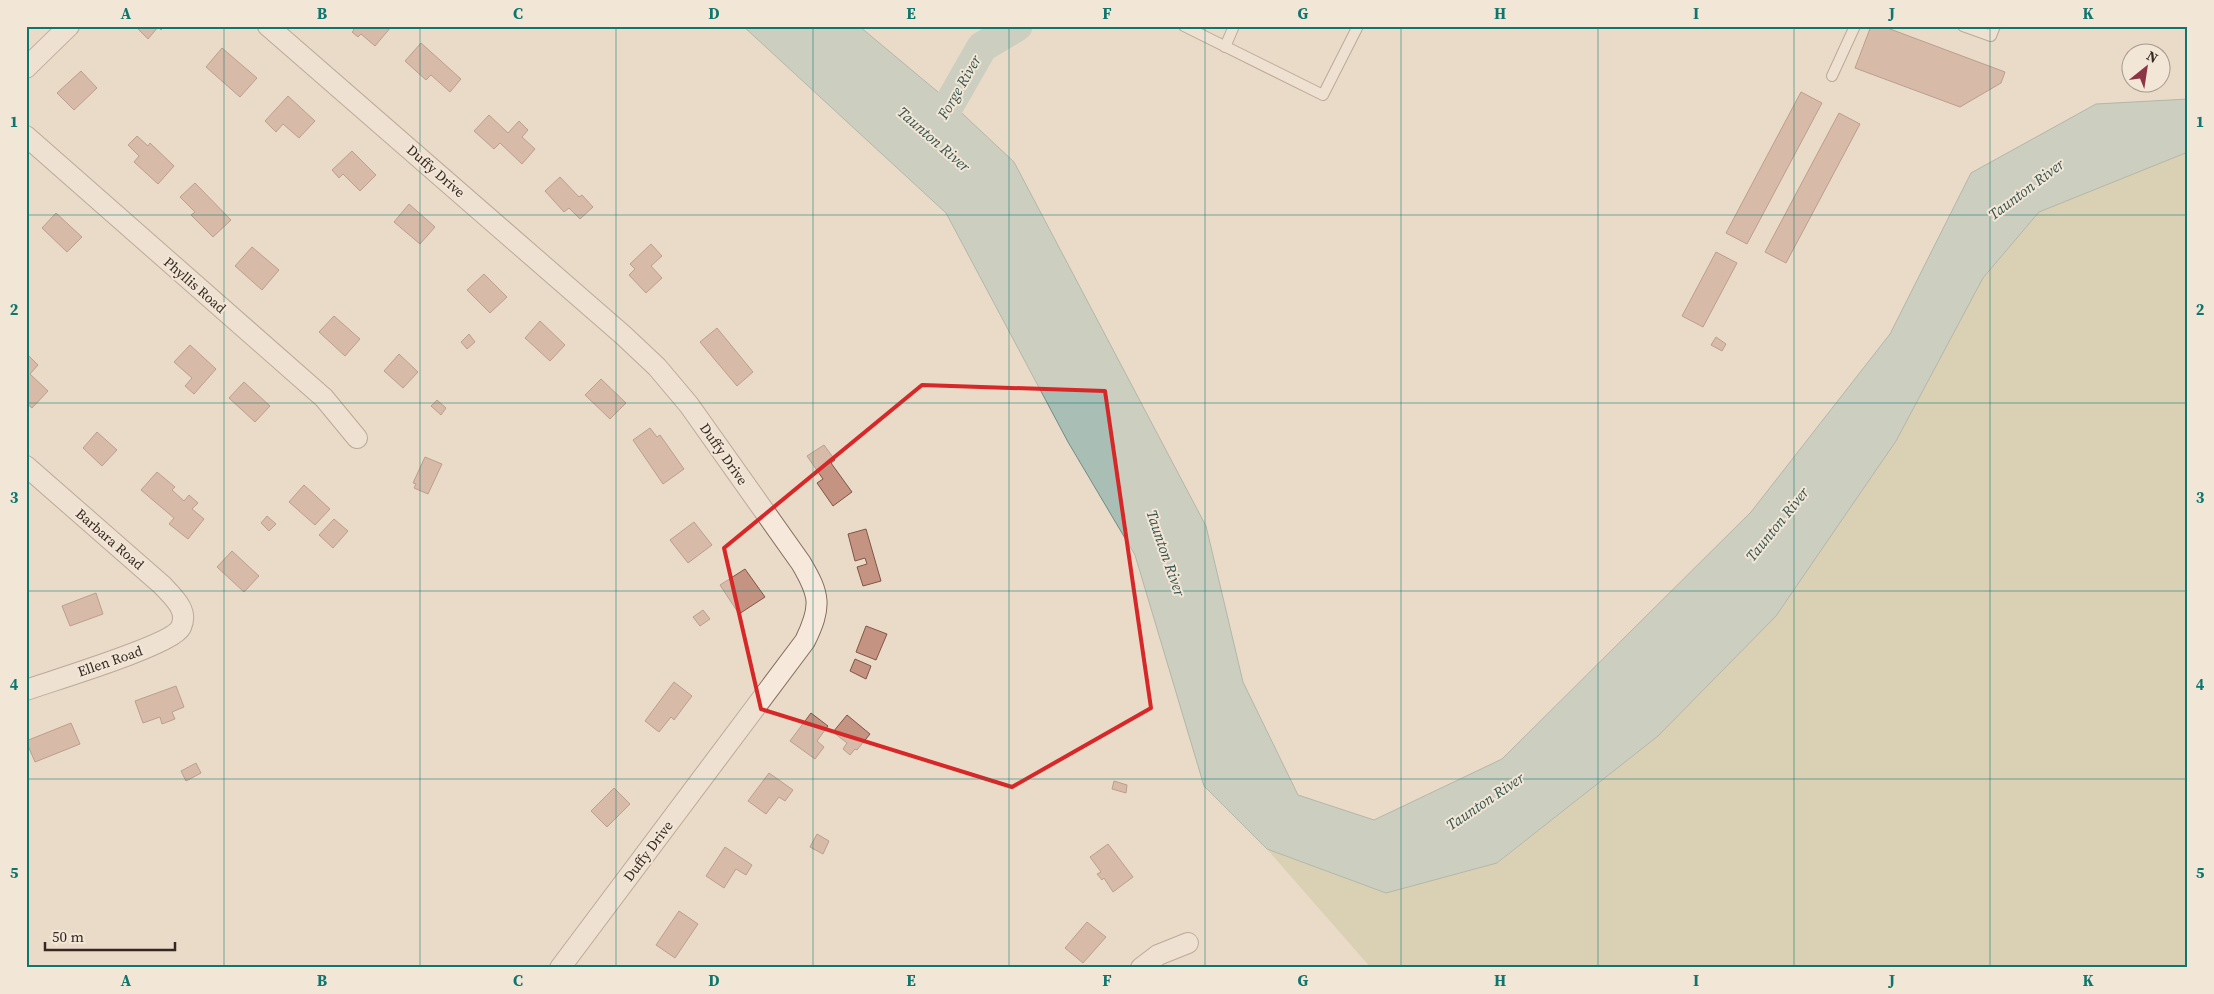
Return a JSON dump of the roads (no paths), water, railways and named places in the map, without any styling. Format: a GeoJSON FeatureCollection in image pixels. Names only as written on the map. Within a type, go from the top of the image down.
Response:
{"type":"FeatureCollection","features":[{"type":"Feature","properties":{"kind":"street"},"geometry":{"type":"LineString","coordinates":[[26,68],[69,26]]}},
{"type":"Feature","properties":{"kind":"street","name":"Duffy Drive"},"geometry":{"type":"LineString","coordinates":[[268,26],[623,335],[657,367],[689,405],[801,562],[817,594],[812,627],[796,654],[560,968]]}},
{"type":"Feature","properties":{"kind":"street","name":"Phyllis Road"},"geometry":{"type":"LineString","coordinates":[[26,136],[324,398],[357,438]]}},
{"type":"Feature","properties":{"kind":"street","name":"Barbara Road"},"geometry":{"type":"LineString","coordinates":[[26,466],[162,585],[179,604],[183,619]]}},
{"type":"Feature","properties":{"kind":"street","name":"Ellen Road"},"geometry":{"type":"LineString","coordinates":[[26,690],[152,646],[173,636],[181,628],[183,619]]}},
{"type":"Feature","properties":{"kind":"street"},"geometry":{"type":"LineString","coordinates":[[1142,968],[1158,955],[1188,943]]}},
{"type":"Feature","properties":{"kind":"lane"},"geometry":{"type":"LineString","coordinates":[[1184,26],[1322,95],[1358,26]]}},
{"type":"Feature","properties":{"kind":"lane"},"geometry":{"type":"LineString","coordinates":[[1225,47],[1234,26]]}},
{"type":"Feature","properties":{"kind":"lane"},"geometry":{"type":"LineString","coordinates":[[1832,76],[1855,26]]}},
{"type":"Feature","properties":{"kind":"lane"},"geometry":{"type":"LineString","coordinates":[[1964,26],[1991,36],[1995,26]]}},
{"type":"Feature","properties":{"kind":"water","name":"Taunton River"},"geometry":{"type":"Polygon","coordinates":[[[743,26],[859,26],[950,102],[1014,162],[1206,526],[1243,682],[1298,795],[1374,820],[1502,759],[1751,512],[1890,334],[1971,173],[2096,104],[2188,99],[2188,152],[2039,212],[1983,278],[1896,441],[1776,616],[1658,736],[1497,863],[1386,893],[1267,849],[1204,786],[1135,555],[1068,442],[946,213],[743,26]]]}},
{"type":"Feature","properties":{"kind":"waterway","name":"Forge River"},"geometry":{"type":"LineString","coordinates":[[931,136],[982,47],[1017,26]]}}]}
